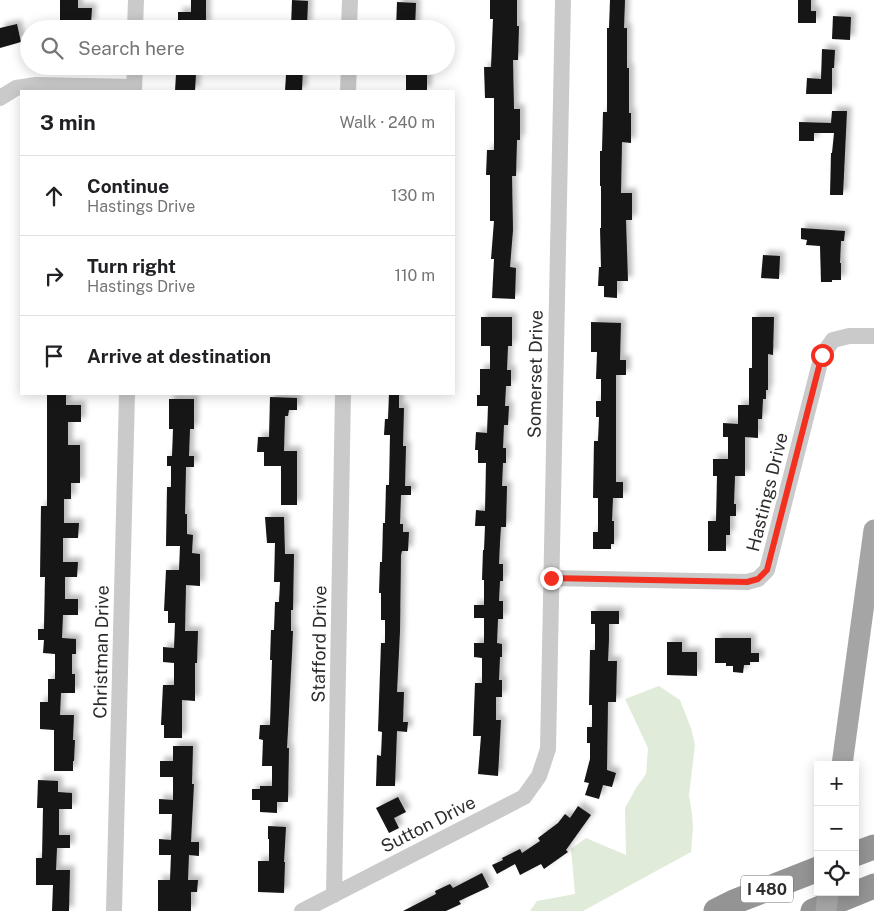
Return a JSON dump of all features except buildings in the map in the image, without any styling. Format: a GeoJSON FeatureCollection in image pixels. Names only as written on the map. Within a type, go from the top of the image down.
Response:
{"type":"FeatureCollection","features":[{"type":"Feature","properties":{"kind":"highway"},"geometry":{"type":"LineString","coordinates":[[859,853],[874,847]]}},
{"type":"Feature","properties":{"kind":"highway","name":"I 480"},"geometry":{"type":"LineString","coordinates":[[716,911],[814,871]]}},
{"type":"Feature","properties":{"kind":"highway","name":"I 480"},"geometry":{"type":"LineString","coordinates":[[813,911],[874,886]]}},
{"type":"Feature","properties":{"kind":"main road"},"geometry":{"type":"LineString","coordinates":[[843,761],[874,530]]}},
{"type":"Feature","properties":{"kind":"main road"},"geometry":{"type":"LineString","coordinates":[[826,911],[828,896]]}},
{"type":"Feature","properties":{"kind":"street"},"geometry":{"type":"LineString","coordinates":[[136,0],[136,20]]}},
{"type":"Feature","properties":{"kind":"street"},"geometry":{"type":"LineString","coordinates":[[349,20],[350,0]]}},
{"type":"Feature","properties":{"kind":"street","name":"Somerset Drive"},"geometry":{"type":"LineString","coordinates":[[548,749],[563,0]]}},
{"type":"Feature","properties":{"kind":"street"},"geometry":{"type":"LineString","coordinates":[[0,98],[16,88],[36,85],[134,89],[135,75]]}},
{"type":"Feature","properties":{"kind":"street"},"geometry":{"type":"LineString","coordinates":[[348,90],[349,75]]}},
{"type":"Feature","properties":{"kind":"street","name":"Hastings Drive"},"geometry":{"type":"LineString","coordinates":[[551,578],[747,582],[758,579],[767,570],[822,355],[833,340],[849,336],[874,336]]}},
{"type":"Feature","properties":{"kind":"street","name":"Christman Drive"},"geometry":{"type":"LineString","coordinates":[[114,911],[127,395]]}},
{"type":"Feature","properties":{"kind":"street","name":"Stafford Drive"},"geometry":{"type":"LineString","coordinates":[[334,895],[343,395]]}},
{"type":"Feature","properties":{"kind":"street","name":"Sutton Drive"},"geometry":{"type":"LineString","coordinates":[[302,911],[524,797],[539,776],[548,749]]}},
{"type":"Feature","properties":{"kind":"green space"},"geometry":{"type":"Polygon","coordinates":[[[659,686],[680,700],[691,728],[695,745],[689,795],[693,828],[691,852],[583,911],[530,911],[537,901],[575,894],[571,849],[586,838],[626,855],[625,808],[646,774],[648,748],[625,699],[659,686]]]}},
{"type":"Feature","properties":{"kind":"route"},"geometry":{"type":"LineString","coordinates":[[551,578],[747,582],[758,579],[767,570],[822,355]]}}]}
